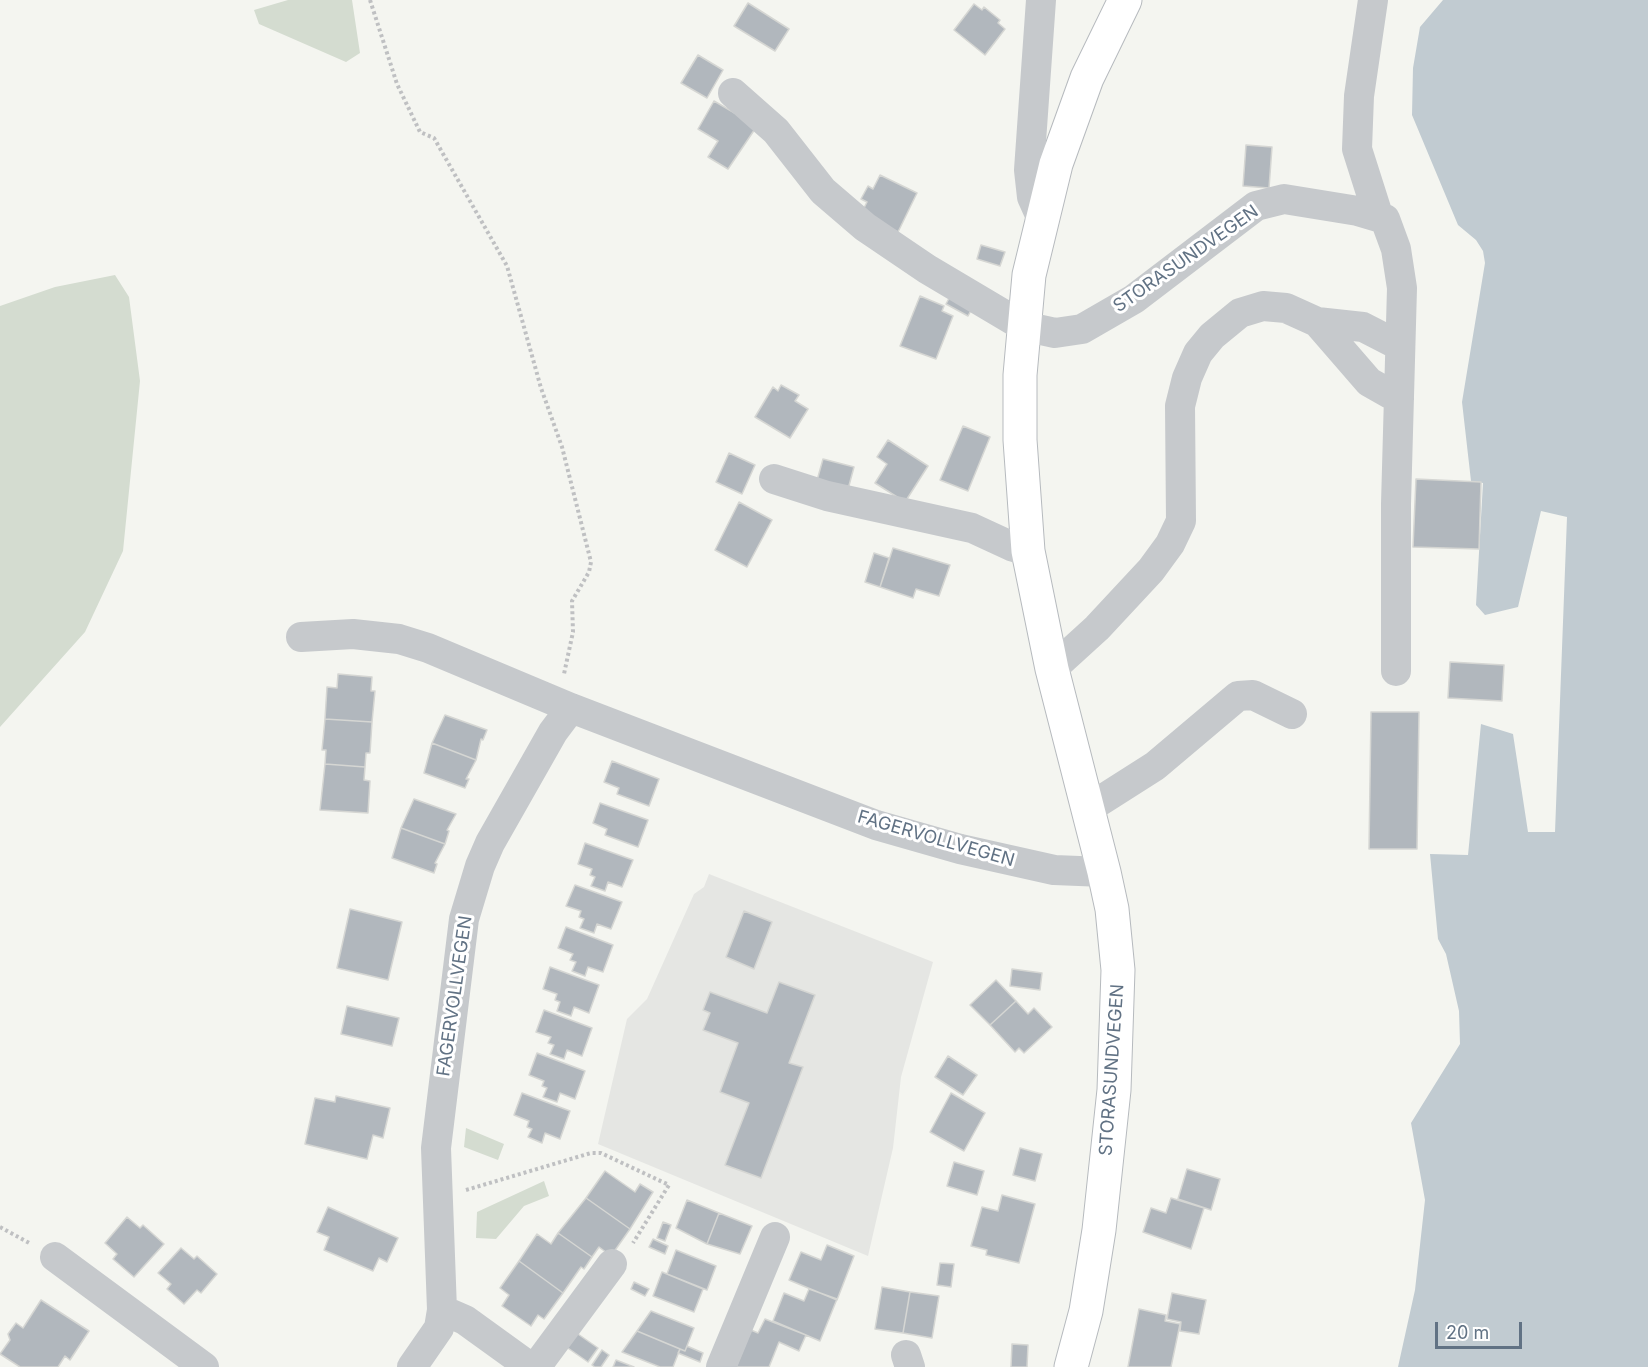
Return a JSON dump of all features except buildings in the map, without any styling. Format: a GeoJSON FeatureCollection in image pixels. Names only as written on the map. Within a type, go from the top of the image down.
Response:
{"type":"FeatureCollection","features":[{"type":"Feature","properties":{"kind":"main road","name":"STORASUNDVEGEN"},"geometry":{"type":"LineString","coordinates":[[1071,1367],[1086,1311],[1099,1230],[1114,1090],[1118,970],[1112,909],[1089,808],[1052,669],[1028,551],[1020,440],[1023,326],[1029,275],[1041,217],[1067,130],[1087,78],[1125,0]]}},
{"type":"Feature","properties":{"kind":"street"},"geometry":{"type":"LineString","coordinates":[[1041,0],[1029,170],[1032,196],[1041,217]]}},
{"type":"Feature","properties":{"kind":"street"},"geometry":{"type":"LineString","coordinates":[[1373,0],[1359,96],[1357,149],[1378,215],[1385,219],[1396,249],[1402,288],[1396,504],[1396,671]]}},
{"type":"Feature","properties":{"kind":"street","name":"STORASUNDVEGEN"},"geometry":{"type":"LineString","coordinates":[[733,93],[776,131],[823,191],[865,227],[927,269],[1023,326],[1055,333],[1082,329],[1134,299],[1256,206],[1284,199],[1378,215]]}},
{"type":"Feature","properties":{"kind":"street"},"geometry":{"type":"LineString","coordinates":[[1052,669],[1104,620],[1150,570],[1170,544],[1181,521],[1180,406],[1187,378],[1205,344],[1240,313],[1263,306],[1286,308],[1317,322],[1363,327],[1400,346]]}},
{"type":"Feature","properties":{"kind":"street"},"geometry":{"type":"LineString","coordinates":[[1317,322],[1369,382],[1399,399]]}},
{"type":"Feature","properties":{"kind":"street"},"geometry":{"type":"LineString","coordinates":[[774,479],[827,496],[972,528],[1011,546],[1028,551]]}},
{"type":"Feature","properties":{"kind":"street","name":"FAGERVOLLVEGEN"},"geometry":{"type":"LineString","coordinates":[[301,637],[353,634],[399,639],[428,648],[563,704],[876,825],[960,849],[1054,870],[1104,872]]}},
{"type":"Feature","properties":{"kind":"street"},"geometry":{"type":"LineString","coordinates":[[1089,808],[1155,766],[1238,696],[1252,695],[1292,714]]}},
{"type":"Feature","properties":{"kind":"street","name":"FAGERVOLLVEGEN"},"geometry":{"type":"LineString","coordinates":[[412,1367],[439,1328],[442,1310],[436,1148],[464,919],[480,866],[490,843],[553,732],[563,704]]}},
{"type":"Feature","properties":{"kind":"street"},"geometry":{"type":"LineString","coordinates":[[721,1367],[775,1236]]}},
{"type":"Feature","properties":{"kind":"street"},"geometry":{"type":"LineString","coordinates":[[55,1257],[204,1367]]}},
{"type":"Feature","properties":{"kind":"street"},"geometry":{"type":"LineString","coordinates":[[536,1367],[612,1264]]}},
{"type":"Feature","properties":{"kind":"street"},"geometry":{"type":"LineString","coordinates":[[442,1310],[465,1320],[530,1367]]}},
{"type":"Feature","properties":{"kind":"path"},"geometry":{"type":"LineString","coordinates":[[370,0],[397,84],[420,132],[434,138],[507,266],[589,546],[589,572],[572,601],[573,632],[563,704]]}},
{"type":"Feature","properties":{"kind":"path"},"geometry":{"type":"LineString","coordinates":[[437,1199],[591,1153],[600,1153],[669,1185],[624,1259],[612,1264]]}},
{"type":"Feature","properties":{"kind":"shaded area"},"geometry":{"type":"Polygon","coordinates":[[[288,0],[352,0],[360,53],[346,62],[259,24],[254,10],[288,0]]]}},
{"type":"Feature","properties":{"kind":"shaded area"},"geometry":{"type":"Polygon","coordinates":[[[1443,0],[1648,0],[1648,1367],[1398,1367],[1415,1290],[1425,1200],[1411,1123],[1460,1044],[1459,1011],[1446,954],[1438,939],[1430,854],[1468,855],[1481,724],[1513,734],[1528,832],[1555,832],[1567,517],[1541,511],[1518,607],[1485,615],[1476,605],[1483,483],[1471,481],[1462,402],[1485,263],[1483,251],[1476,240],[1458,225],[1412,115],[1413,68],[1420,27],[1443,0]]]}},
{"type":"Feature","properties":{"kind":"shaded area"},"geometry":{"type":"Polygon","coordinates":[[[115,275],[129,297],[140,381],[123,551],[85,632],[0,727],[0,306],[55,287],[115,275]]]}},
{"type":"Feature","properties":{"kind":"shaded area"},"geometry":{"type":"Polygon","coordinates":[[[709,874],[933,962],[901,1077],[893,1148],[868,1256],[598,1144],[627,1019],[647,999],[694,894],[704,887],[709,874]]]}},
{"type":"Feature","properties":{"kind":"shaded area"},"geometry":{"type":"Polygon","coordinates":[[[466,1128],[504,1144],[498,1160],[464,1147],[466,1128]]]}},
{"type":"Feature","properties":{"kind":"shaded area"},"geometry":{"type":"Polygon","coordinates":[[[544,1181],[549,1196],[524,1206],[496,1239],[476,1238],[477,1212],[544,1181]]]}}]}
